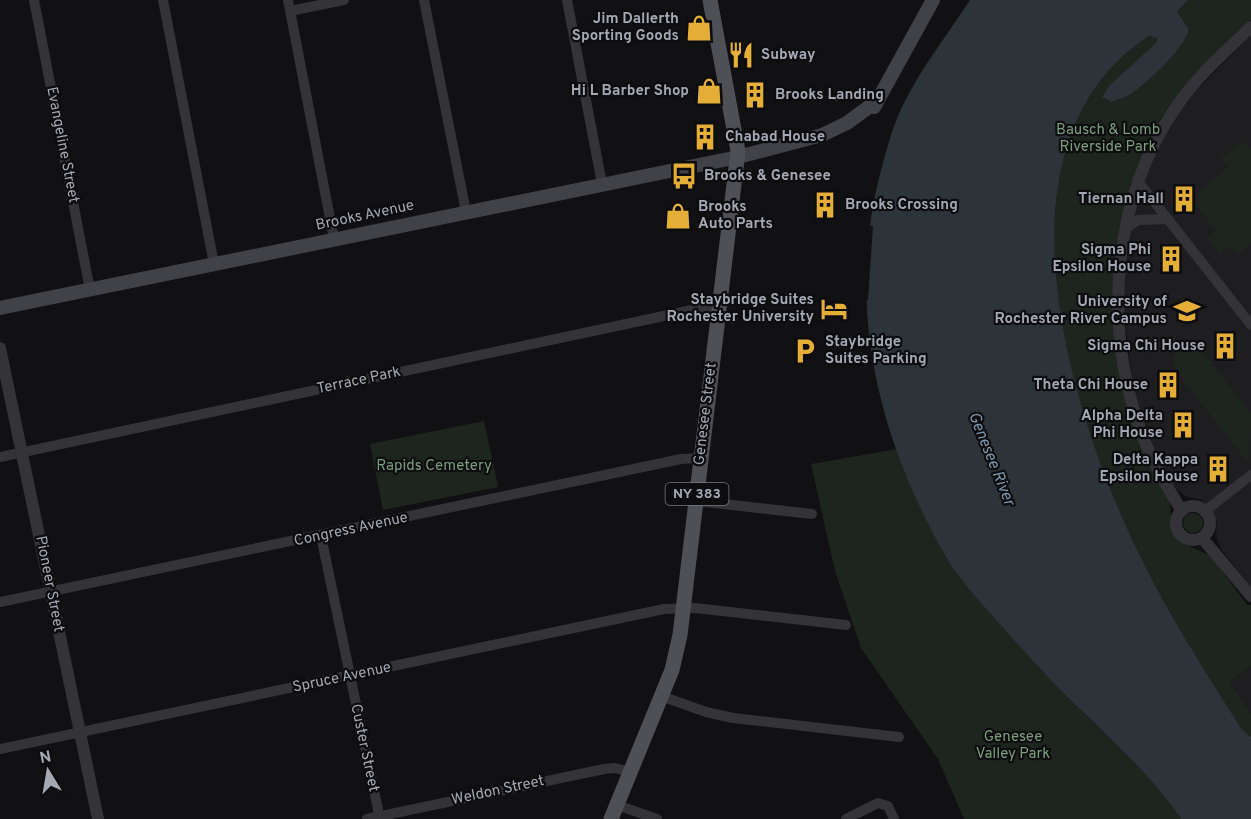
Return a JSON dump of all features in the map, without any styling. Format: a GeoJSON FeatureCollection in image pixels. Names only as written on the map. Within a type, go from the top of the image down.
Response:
{"type":"FeatureCollection","features":[{"type":"Feature","properties":{"kind":"main road","name":"Genesee Street"},"geometry":{"type":"LineString","coordinates":[[614,812],[677,654],[738,157],[738,144],[710,0]]}},
{"type":"Feature","properties":{"kind":"main road","name":"Brooks Avenue"},"geometry":{"type":"LineString","coordinates":[[0,308],[738,157],[829,132],[877,101],[891,81],[933,0]]}},
{"type":"Feature","properties":{"kind":"street","name":"Evangeline Street"},"geometry":{"type":"LineString","coordinates":[[34,0],[90,290]]}},
{"type":"Feature","properties":{"kind":"street"},"geometry":{"type":"LineString","coordinates":[[163,0],[214,264]]}},
{"type":"Feature","properties":{"kind":"street"},"geometry":{"type":"LineString","coordinates":[[334,239],[289,6],[344,0]]}},
{"type":"Feature","properties":{"kind":"street"},"geometry":{"type":"LineString","coordinates":[[424,0],[466,212]]}},
{"type":"Feature","properties":{"kind":"street"},"geometry":{"type":"LineString","coordinates":[[567,0],[602,184]]}},
{"type":"Feature","properties":{"kind":"street"},"geometry":{"type":"LineString","coordinates":[[1182,511],[1145,442],[1127,382],[1119,317],[1118,285],[1125,229],[1137,180],[1155,141],[1177,104],[1251,27]]}},
{"type":"Feature","properties":{"kind":"street"},"geometry":{"type":"LineString","coordinates":[[1137,180],[1251,325]]}},
{"type":"Feature","properties":{"kind":"street"},"geometry":{"type":"LineString","coordinates":[[1125,229],[1138,220],[1168,219]]}},
{"type":"Feature","properties":{"kind":"street","name":"Terrace Park"},"geometry":{"type":"LineString","coordinates":[[0,458],[706,307],[718,307]]}},
{"type":"Feature","properties":{"kind":"street","name":"Pioneer Street"},"geometry":{"type":"LineString","coordinates":[[0,348],[98,819]]}},
{"type":"Feature","properties":{"kind":"street","name":"Congress Avenue"},"geometry":{"type":"LineString","coordinates":[[0,602],[681,459],[701,458]]}},
{"type":"Feature","properties":{"kind":"street"},"geometry":{"type":"LineString","coordinates":[[1204,512],[1251,475]]}},
{"type":"Feature","properties":{"kind":"street"},"geometry":{"type":"LineString","coordinates":[[696,501],[812,514]]}},
{"type":"Feature","properties":{"kind":"street"},"geometry":{"type":"LineString","coordinates":[[1192,507],[1204,512],[1210,524],[1202,538],[1191,540],[1181,536],[1176,520],[1182,511],[1192,507]]}},
{"type":"Feature","properties":{"kind":"street","name":"Custer Street"},"geometry":{"type":"LineString","coordinates":[[321,536],[379,818]]}},
{"type":"Feature","properties":{"kind":"street"},"geometry":{"type":"LineString","coordinates":[[1202,538],[1251,596]]}},
{"type":"Feature","properties":{"kind":"street","name":"Spruce Avenue"},"geometry":{"type":"LineString","coordinates":[[0,749],[664,609],[684,607],[846,625]]}},
{"type":"Feature","properties":{"kind":"street"},"geometry":{"type":"LineString","coordinates":[[662,696],[700,710],[733,718],[899,737]]}},
{"type":"Feature","properties":{"kind":"street","name":"Weldon Street"},"geometry":{"type":"LineString","coordinates":[[367,819],[609,768],[630,772]]}},
{"type":"Feature","properties":{"kind":"street"},"geometry":{"type":"LineString","coordinates":[[846,819],[878,803],[888,806],[894,819]]}},
{"type":"Feature","properties":{"kind":"street"},"geometry":{"type":"LineString","coordinates":[[614,812],[657,819]]}},
{"type":"Feature","properties":{"kind":"shaded area","name":"University of Rochester River Campus"},"geometry":{"type":"Polygon","coordinates":[[[1251,35],[1251,587],[1221,549],[1216,536],[1217,522],[1202,500],[1185,496],[1172,484],[1146,430],[1132,382],[1123,302],[1127,249],[1138,197],[1162,137],[1190,97],[1251,35]]]}},
{"type":"Feature","properties":{"kind":"shaded area"},"geometry":{"type":"Polygon","coordinates":[[[1251,666],[1251,714],[1230,682],[1251,666]]]}},
{"type":"Feature","properties":{"kind":"green space","name":"Bausch & Lomb Riverside Park"},"geometry":{"type":"Polygon","coordinates":[[[1188,0],[1251,0],[1251,20],[1205,64],[1175,98],[1159,121],[1132,180],[1117,240],[1113,312],[1117,347],[1170,504],[1172,532],[1187,545],[1211,556],[1247,605],[1251,605],[1251,666],[1230,682],[1251,714],[1251,737],[1241,728],[1152,580],[1103,471],[1082,407],[1065,338],[1056,268],[1056,200],[1070,137],[1100,81],[1149,36],[1157,37],[1156,43],[1111,85],[1103,98],[1112,102],[1132,94],[1174,54],[1189,29],[1177,12],[1188,0]]]}},
{"type":"Feature","properties":{"kind":"green space"},"geometry":{"type":"Polygon","coordinates":[[[1242,142],[1251,150],[1251,244],[1237,254],[1231,246],[1220,255],[1207,238],[1216,231],[1195,203],[1198,192],[1229,167],[1221,158],[1242,142]]]}},
{"type":"Feature","properties":{"kind":"green space"},"geometry":{"type":"Polygon","coordinates":[[[1191,345],[1200,349],[1251,413],[1250,460],[1246,460],[1174,368],[1174,356],[1182,347],[1191,345]]]}},
{"type":"Feature","properties":{"kind":"green space","name":"Rapids Cemetery"},"geometry":{"type":"Polygon","coordinates":[[[484,421],[498,487],[383,510],[370,444],[484,421]]]}},
{"type":"Feature","properties":{"kind":"green space","name":"Genesee Valley Park"},"geometry":{"type":"Polygon","coordinates":[[[898,449],[910,483],[947,559],[1005,630],[1066,696],[1162,789],[1181,819],[964,819],[938,759],[861,648],[835,571],[811,464],[898,449]]]}},
{"type":"Feature","properties":{"kind":"green space"},"geometry":{"type":"Polygon","coordinates":[[[1189,513],[1197,513],[1203,519],[1203,527],[1197,533],[1189,533],[1183,527],[1183,519],[1189,513]]]}},
{"type":"Feature","properties":{"kind":"water","name":"Genesee River"},"geometry":{"type":"Polygon","coordinates":[[[970,0],[1188,0],[1177,12],[1189,29],[1174,54],[1132,94],[1112,102],[1102,97],[1110,85],[1156,43],[1157,38],[1149,36],[1100,81],[1070,137],[1056,200],[1056,268],[1065,338],[1082,407],[1103,471],[1152,580],[1241,728],[1251,737],[1251,819],[1181,819],[1148,777],[1035,663],[974,595],[946,557],[903,468],[887,422],[868,328],[866,280],[869,231],[878,182],[892,133],[910,91],[970,0]]]}},
{"type":"Feature","properties":{"kind":"pier"},"geometry":{"type":"Polygon","coordinates":[[[867,225],[873,226],[868,300],[864,300],[862,284],[867,225]]]}},
{"type":"Feature","properties":{"kind":"place","name":"Jim Dallerth Sporting Goods"},"geometry":{"type":"Point","coordinates":[699,28]}},
{"type":"Feature","properties":{"kind":"place","name":"Subway"},"geometry":{"type":"Point","coordinates":[741,55]}},
{"type":"Feature","properties":{"kind":"place","name":"Hi L Barber Shop"},"geometry":{"type":"Point","coordinates":[709,91]}},
{"type":"Feature","properties":{"kind":"place","name":"Brooks Landing"},"geometry":{"type":"Point","coordinates":[755,95]}},
{"type":"Feature","properties":{"kind":"place","name":"Chabad House"},"geometry":{"type":"Point","coordinates":[705,137]}},
{"type":"Feature","properties":{"kind":"place","name":"Brooks & Genesee"},"geometry":{"type":"Point","coordinates":[684,176]}},
{"type":"Feature","properties":{"kind":"place","name":"Tiernan Hall"},"geometry":{"type":"Point","coordinates":[1184,199]}},
{"type":"Feature","properties":{"kind":"place","name":"Brooks Crossing"},"geometry":{"type":"Point","coordinates":[825,205]}},
{"type":"Feature","properties":{"kind":"place","name":"Brooks Auto Parts"},"geometry":{"type":"Point","coordinates":[678,216]}},
{"type":"Feature","properties":{"kind":"place","name":"Sigma Phi Epsilon House"},"geometry":{"type":"Point","coordinates":[1171,259]}},
{"type":"Feature","properties":{"kind":"place","name":"Staybridge Suites Rochester University"},"geometry":{"type":"Point","coordinates":[834,309]}},
{"type":"Feature","properties":{"kind":"place","name":"University of Rochester River Campus"},"geometry":{"type":"Point","coordinates":[1187,311]}},
{"type":"Feature","properties":{"kind":"place","name":"Sigma Chi House"},"geometry":{"type":"Point","coordinates":[1225,346]}},
{"type":"Feature","properties":{"kind":"place","name":"Staybridge Suites Parking"},"geometry":{"type":"Point","coordinates":[805,351]}},
{"type":"Feature","properties":{"kind":"place","name":"Theta Chi House"},"geometry":{"type":"Point","coordinates":[1168,385]}},
{"type":"Feature","properties":{"kind":"place","name":"Alpha Delta Phi House"},"geometry":{"type":"Point","coordinates":[1183,425]}},
{"type":"Feature","properties":{"kind":"place","name":"Delta Kappa Epsilon House"},"geometry":{"type":"Point","coordinates":[1218,469]}}]}
